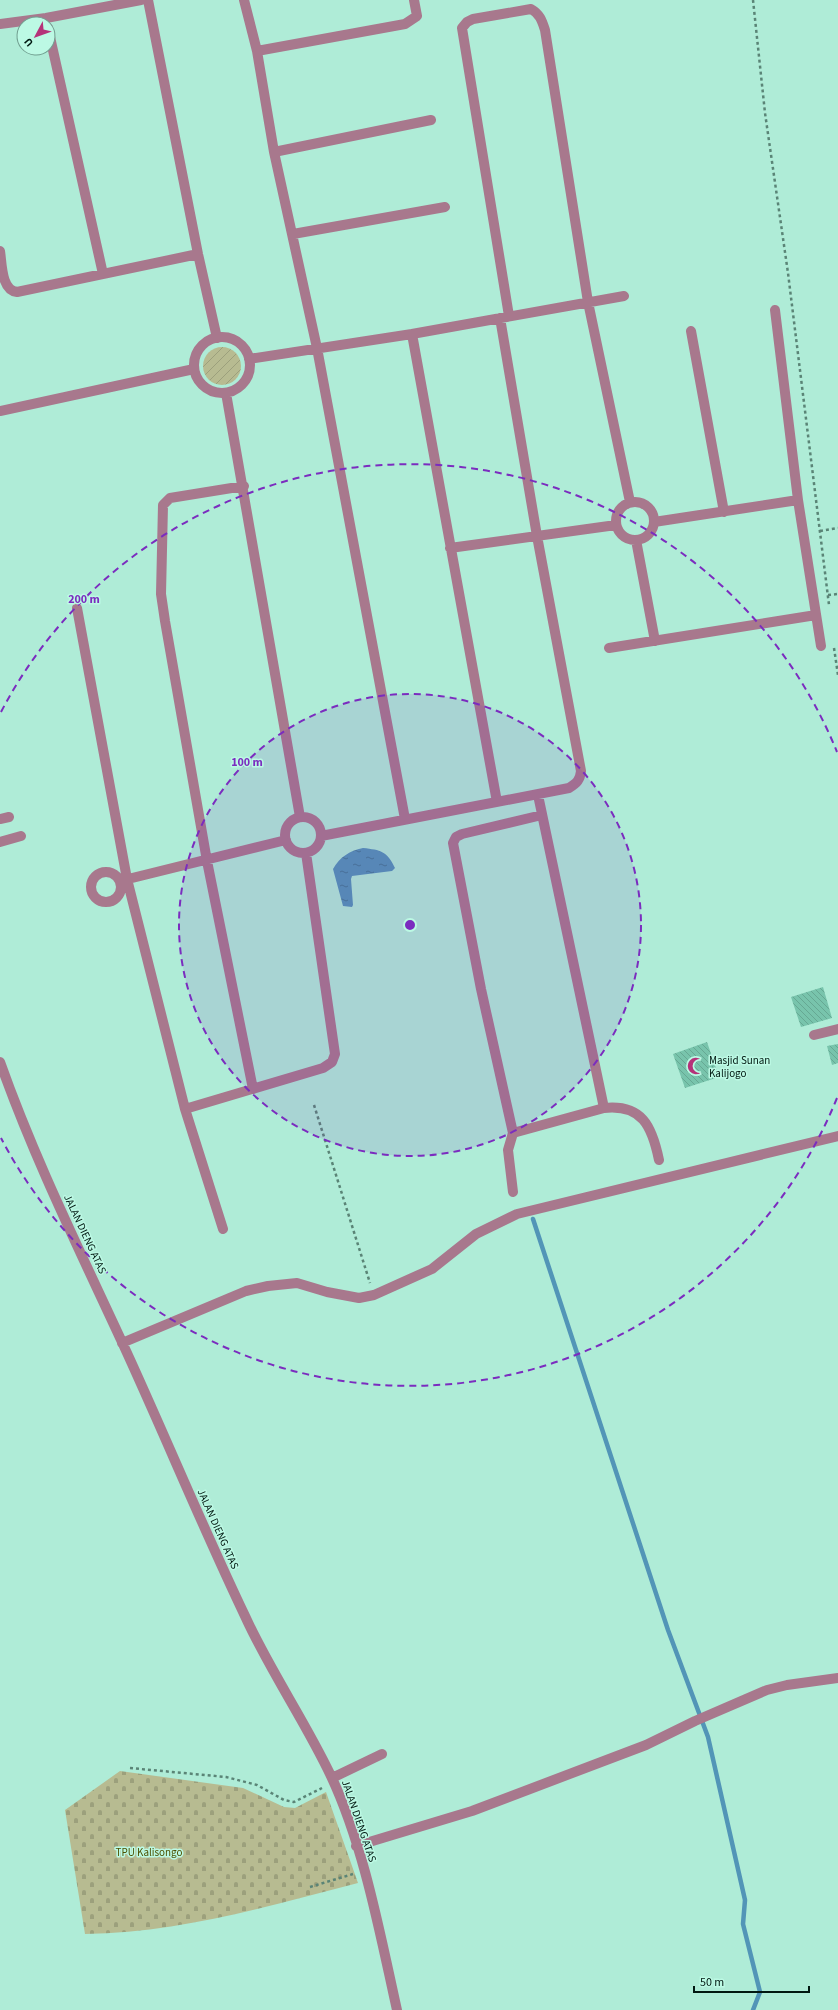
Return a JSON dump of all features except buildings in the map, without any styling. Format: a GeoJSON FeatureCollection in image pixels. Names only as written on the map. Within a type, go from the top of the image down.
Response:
{"type":"FeatureCollection","features":[{"type":"Feature","properties":{"kind":"street"},"geometry":{"type":"LineString","coordinates":[[56,21],[141,0]]}},
{"type":"Feature","properties":{"kind":"street"},"geometry":{"type":"LineString","coordinates":[[148,0],[198,254],[217,338]]}},
{"type":"Feature","properties":{"kind":"street"},"geometry":{"type":"LineString","coordinates":[[244,0],[258,51],[274,152],[317,348],[405,819]]}},
{"type":"Feature","properties":{"kind":"street"},"geometry":{"type":"LineString","coordinates":[[258,51],[405,24],[417,16],[414,0]]}},
{"type":"Feature","properties":{"kind":"street"},"geometry":{"type":"LineString","coordinates":[[321,836],[538,795],[569,788],[576,784],[580,778],[581,771],[537,536],[462,33],[464,24],[472,19],[531,9],[537,12],[541,18],[547,40],[588,302],[630,502]]}},
{"type":"Feature","properties":{"kind":"street"},"geometry":{"type":"LineString","coordinates":[[0,24],[16,24]]}},
{"type":"Feature","properties":{"kind":"street"},"geometry":{"type":"LineString","coordinates":[[54,56],[103,274]]}},
{"type":"Feature","properties":{"kind":"street"},"geometry":{"type":"LineString","coordinates":[[274,152],[431,120]]}},
{"type":"Feature","properties":{"kind":"street"},"geometry":{"type":"LineString","coordinates":[[293,234],[444,207]]}},
{"type":"Feature","properties":{"kind":"street"},"geometry":{"type":"LineString","coordinates":[[0,251],[7,286],[13,291],[28,290],[198,254]]}},
{"type":"Feature","properties":{"kind":"street"},"geometry":{"type":"LineString","coordinates":[[249,359],[412,334],[624,296]]}},
{"type":"Feature","properties":{"kind":"street"},"geometry":{"type":"LineString","coordinates":[[775,310],[798,500],[821,646]]}},
{"type":"Feature","properties":{"kind":"street"},"geometry":{"type":"LineString","coordinates":[[690,331],[724,512]]}},
{"type":"Feature","properties":{"kind":"street"},"geometry":{"type":"LineString","coordinates":[[412,334],[497,802]]}},
{"type":"Feature","properties":{"kind":"street"},"geometry":{"type":"LineString","coordinates":[[224,337],[237,342],[243,347],[249,359],[250,366],[246,378],[238,388],[226,393],[212,391],[205,388],[196,376],[194,370],[194,362],[199,349],[204,343],[217,338],[224,337]]}},
{"type":"Feature","properties":{"kind":"street"},"geometry":{"type":"LineString","coordinates":[[0,411],[194,370]]}},
{"type":"Feature","properties":{"kind":"street"},"geometry":{"type":"LineString","coordinates":[[226,393],[244,486],[300,818]]}},
{"type":"Feature","properties":{"kind":"street"},"geometry":{"type":"LineString","coordinates":[[244,486],[170,498],[163,505],[161,594],[207,861],[253,1089]]}},
{"type":"Feature","properties":{"kind":"street"},"geometry":{"type":"LineString","coordinates":[[654,522],[798,500]]}},
{"type":"Feature","properties":{"kind":"street"},"geometry":{"type":"LineString","coordinates":[[630,502],[636,502],[647,506],[654,516],[654,522],[650,532],[647,536],[636,540],[631,540],[621,535],[616,525],[616,519],[620,508],[630,502]]}},
{"type":"Feature","properties":{"kind":"street"},"geometry":{"type":"LineString","coordinates":[[450,548],[616,525]]}},
{"type":"Feature","properties":{"kind":"street"},"geometry":{"type":"LineString","coordinates":[[636,540],[655,641]]}},
{"type":"Feature","properties":{"kind":"street"},"geometry":{"type":"LineString","coordinates":[[77,608],[124,880],[184,1109],[223,1229]]}},
{"type":"Feature","properties":{"kind":"street"},"geometry":{"type":"LineString","coordinates":[[609,648],[816,615]]}},
{"type":"Feature","properties":{"kind":"street"},"geometry":{"type":"LineString","coordinates":[[538,795],[604,1108]]}},
{"type":"Feature","properties":{"kind":"street"},"geometry":{"type":"LineString","coordinates":[[513,1192],[508,1150],[513,1133],[480,989],[453,843],[456,837],[462,834],[542,815]]}},
{"type":"Feature","properties":{"kind":"street"},"geometry":{"type":"LineString","coordinates":[[300,818],[312,820],[317,824],[321,836],[318,845],[306,853],[300,853],[291,849],[286,840],[285,834],[290,823],[300,818]]}},
{"type":"Feature","properties":{"kind":"street"},"geometry":{"type":"LineString","coordinates":[[0,842],[21,836]]}},
{"type":"Feature","properties":{"kind":"street"},"geometry":{"type":"LineString","coordinates":[[124,880],[207,861],[286,840]]}},
{"type":"Feature","properties":{"kind":"street"},"geometry":{"type":"LineString","coordinates":[[184,1109],[323,1068],[332,1062],[335,1054],[306,853]]}},
{"type":"Feature","properties":{"kind":"street"},"geometry":{"type":"LineString","coordinates":[[814,1035],[838,1028]]}},
{"type":"Feature","properties":{"kind":"street","name":"JALAN DIENG ATAS"},"geometry":{"type":"LineString","coordinates":[[0,1062],[3,1079],[46,1178],[122,1343],[224,1573],[256,1640],[332,1780],[364,1871],[397,2010]]}},
{"type":"Feature","properties":{"kind":"street"},"geometry":{"type":"LineString","coordinates":[[513,1133],[604,1108],[615,1107],[632,1110],[643,1118],[650,1128],[659,1160]]}},
{"type":"Feature","properties":{"kind":"street"},"geometry":{"type":"LineString","coordinates":[[122,1343],[246,1291],[268,1286],[297,1283],[327,1292],[359,1298],[374,1295],[432,1269],[476,1234],[517,1214],[838,1136]]}},
{"type":"Feature","properties":{"kind":"street"},"geometry":{"type":"LineString","coordinates":[[356,1846],[472,1811],[646,1746],[695,1720],[767,1690],[787,1685],[838,1678]]}},
{"type":"Feature","properties":{"kind":"street"},"geometry":{"type":"LineString","coordinates":[[332,1780],[382,1754]]}},
{"type":"Feature","properties":{"kind":"path"},"geometry":{"type":"LineString","coordinates":[[753,0],[765,113],[788,273],[830,610]]}},
{"type":"Feature","properties":{"kind":"path"},"geometry":{"type":"LineString","coordinates":[[820,531],[838,528]]}},
{"type":"Feature","properties":{"kind":"path"},"geometry":{"type":"LineString","coordinates":[[828,595],[838,594]]}},
{"type":"Feature","properties":{"kind":"path"},"geometry":{"type":"LineString","coordinates":[[834,647],[838,675]]}},
{"type":"Feature","properties":{"kind":"path"},"geometry":{"type":"LineString","coordinates":[[314,1105],[374,1295]]}},
{"type":"Feature","properties":{"kind":"path"},"geometry":{"type":"LineString","coordinates":[[130,1768],[226,1777],[257,1785],[284,1800],[294,1802],[332,1780]]}},
{"type":"Feature","properties":{"kind":"path"},"geometry":{"type":"LineString","coordinates":[[310,1887],[364,1871]]}},
{"type":"Feature","properties":{"kind":"green space"},"geometry":{"type":"Polygon","coordinates":[[[218,347],[226,347],[236,352],[240,359],[240,373],[236,380],[226,385],[218,385],[208,380],[206,377],[203,370],[203,362],[208,352],[211,350],[218,347]]]}},
{"type":"Feature","properties":{"kind":"green space","name":"TPU Kalisongo"},"geometry":{"type":"Polygon","coordinates":[[[120,1771],[243,1788],[284,1807],[295,1808],[326,1792],[358,1883],[223,1917],[154,1929],[85,1934],[65,1810],[120,1771]]]}},
{"type":"Feature","properties":{"kind":"water"},"geometry":{"type":"Polygon","coordinates":[[[363,848],[383,852],[395,868],[392,871],[352,876],[353,905],[352,907],[343,906],[333,869],[345,855],[363,848]]]}},
{"type":"Feature","properties":{"kind":"waterway"},"geometry":{"type":"LineString","coordinates":[[533,1219],[668,1630],[708,1737],[745,1900],[743,1924],[760,1992],[753,2010]]}},
{"type":"Feature","properties":{"kind":"place","name":"Masjid Sunan Kalijogo"},"geometry":{"type":"Point","coordinates":[696,1066]}}]}
